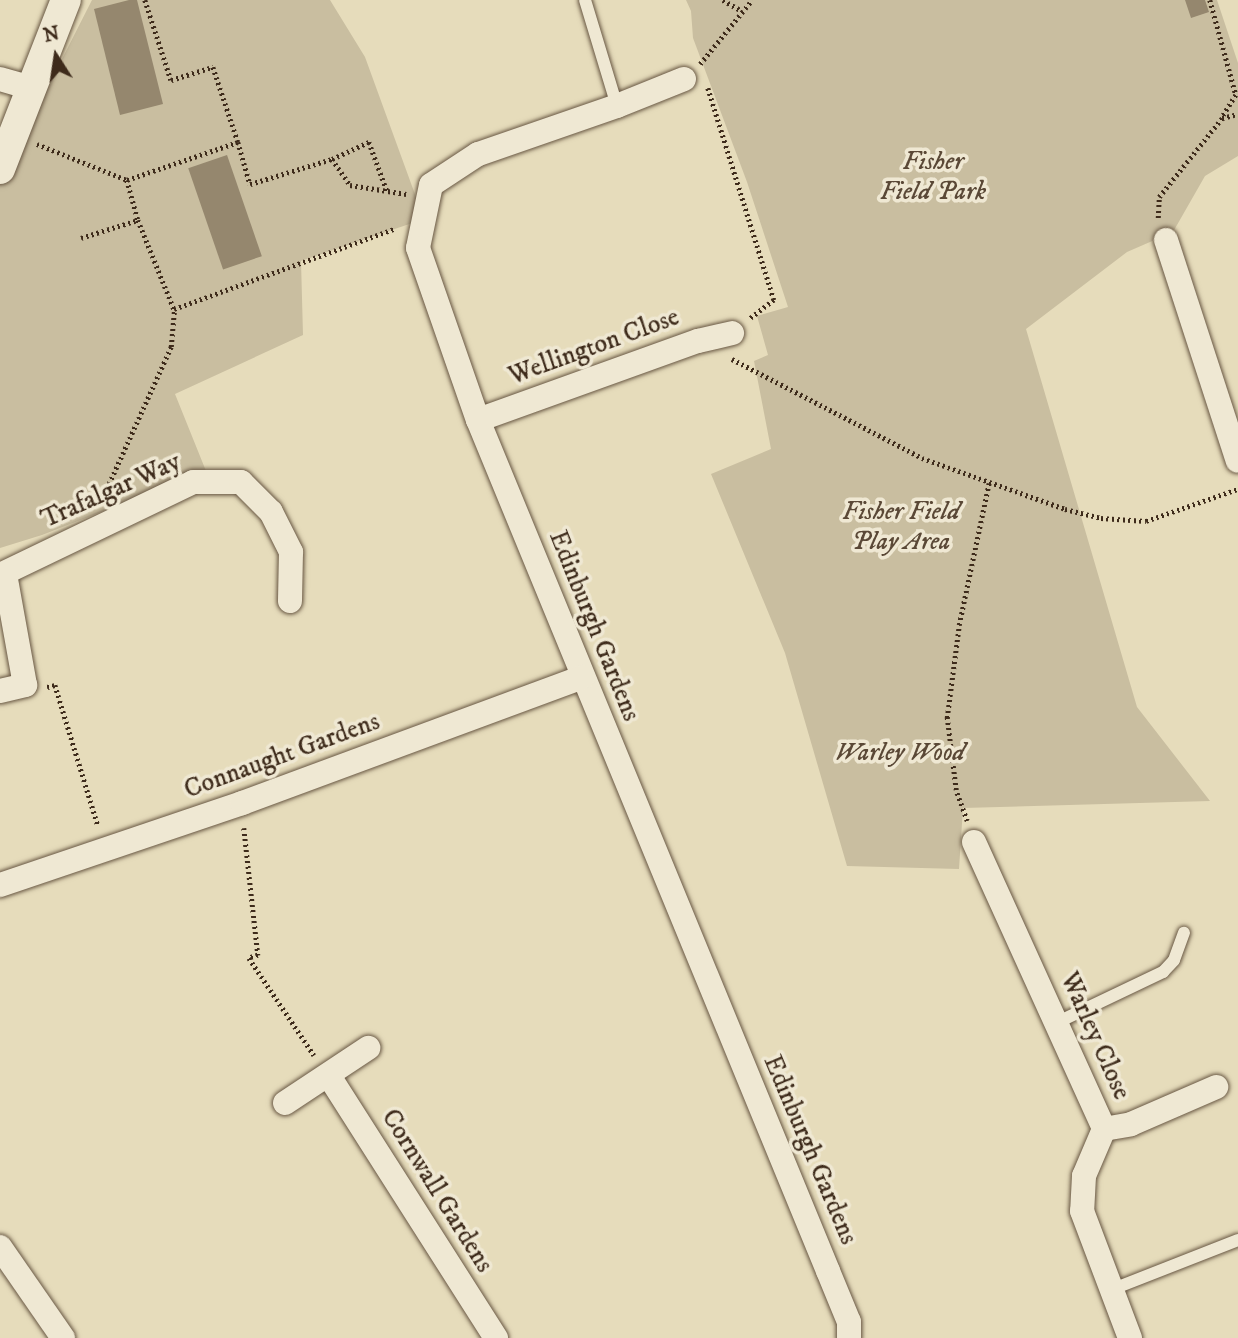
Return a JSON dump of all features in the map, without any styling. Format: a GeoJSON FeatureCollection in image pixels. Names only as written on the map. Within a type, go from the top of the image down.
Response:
{"type":"FeatureCollection","features":[{"type":"Feature","properties":{"kind":"street"},"geometry":{"type":"LineString","coordinates":[[0,169],[65,0]]}},
{"type":"Feature","properties":{"kind":"street","name":"Edinburgh Gardens"},"geometry":{"type":"LineString","coordinates":[[692,71],[617,106],[478,154],[431,185],[418,248],[478,420],[834,1283],[849,1322],[849,1338]]}},
{"type":"Feature","properties":{"kind":"street"},"geometry":{"type":"LineString","coordinates":[[0,79],[32,88]]}},
{"type":"Feature","properties":{"kind":"street"},"geometry":{"type":"LineString","coordinates":[[1166,240],[1236,450]]}},
{"type":"Feature","properties":{"kind":"street","name":"Wellington Close"},"geometry":{"type":"LineString","coordinates":[[478,420],[698,341],[732,333]]}},
{"type":"Feature","properties":{"kind":"street","name":"Trafalgar Way"},"geometry":{"type":"LineString","coordinates":[[2,574],[193,482],[241,482],[271,512],[290,552],[290,601]]}},
{"type":"Feature","properties":{"kind":"street"},"geometry":{"type":"LineString","coordinates":[[0,691],[25,685],[2,574]]}},
{"type":"Feature","properties":{"kind":"street","name":"Connaught Gardens"},"geometry":{"type":"LineString","coordinates":[[0,885],[242,803],[582,677]]}},
{"type":"Feature","properties":{"kind":"street","name":"Warley Close"},"geometry":{"type":"LineString","coordinates":[[974,842],[1104,1129],[1080,1192],[1082,1211],[1130,1338]]}},
{"type":"Feature","properties":{"kind":"street"},"geometry":{"type":"LineString","coordinates":[[285,1103],[369,1048]]}},
{"type":"Feature","properties":{"kind":"street","name":"Cornwall Gardens"},"geometry":{"type":"LineString","coordinates":[[329,1076],[496,1338]]}},
{"type":"Feature","properties":{"kind":"street"},"geometry":{"type":"LineString","coordinates":[[1104,1129],[1131,1124],[1216,1087]]}},
{"type":"Feature","properties":{"kind":"street"},"geometry":{"type":"LineString","coordinates":[[0,1248],[63,1338]]}},
{"type":"Feature","properties":{"kind":"lane"},"geometry":{"type":"LineString","coordinates":[[585,0],[617,106]]}},
{"type":"Feature","properties":{"kind":"lane"},"geometry":{"type":"LineString","coordinates":[[1056,1023],[1163,972],[1174,960],[1184,933]]}},
{"type":"Feature","properties":{"kind":"lane"},"geometry":{"type":"LineString","coordinates":[[1113,1289],[1238,1240]]}},
{"type":"Feature","properties":{"kind":"path"},"geometry":{"type":"LineString","coordinates":[[145,0],[171,80],[214,67],[250,184],[332,159],[369,142],[387,191]]}},
{"type":"Feature","properties":{"kind":"path"},"geometry":{"type":"LineString","coordinates":[[723,0],[742,11]]}},
{"type":"Feature","properties":{"kind":"path"},"geometry":{"type":"LineString","coordinates":[[732,333],[774,300],[692,71],[752,0]]}},
{"type":"Feature","properties":{"kind":"path"},"geometry":{"type":"LineString","coordinates":[[1166,240],[1157,230],[1160,197],[1222,118],[1236,95],[1210,0]]}},
{"type":"Feature","properties":{"kind":"path"},"geometry":{"type":"LineString","coordinates":[[1222,118],[1238,114]]}},
{"type":"Feature","properties":{"kind":"path"},"geometry":{"type":"LineString","coordinates":[[14,135],[127,180],[238,142]]}},
{"type":"Feature","properties":{"kind":"path"},"geometry":{"type":"LineString","coordinates":[[332,159],[350,185],[412,195]]}},
{"type":"Feature","properties":{"kind":"path"},"geometry":{"type":"LineString","coordinates":[[107,524],[101,496],[171,347],[174,309],[138,220],[127,180]]}},
{"type":"Feature","properties":{"kind":"path"},"geometry":{"type":"LineString","coordinates":[[174,309],[424,219]]}},
{"type":"Feature","properties":{"kind":"path"},"geometry":{"type":"LineString","coordinates":[[81,238],[138,220]]}},
{"type":"Feature","properties":{"kind":"path"},"geometry":{"type":"LineString","coordinates":[[698,341],[922,458],[989,483],[1101,517],[1146,521],[1238,489]]}},
{"type":"Feature","properties":{"kind":"path"},"geometry":{"type":"LineString","coordinates":[[974,842],[956,790],[947,718],[958,625],[989,483]]}},
{"type":"Feature","properties":{"kind":"path"},"geometry":{"type":"LineString","coordinates":[[25,685],[28,692],[55,685],[105,850]]}},
{"type":"Feature","properties":{"kind":"path"},"geometry":{"type":"LineString","coordinates":[[242,803],[258,956],[249,958],[329,1076]]}},
{"type":"Feature","properties":{"kind":"green space"},"geometry":{"type":"Polygon","coordinates":[[[92,0],[330,0],[365,57],[424,219],[301,261],[303,335],[175,394],[206,471],[42,535],[0,548],[0,181],[92,0]]]}},
{"type":"Feature","properties":{"kind":"green space","name":"Fisher Field Park"},"geometry":{"type":"Polygon","coordinates":[[[686,0],[1217,0],[1238,63],[1238,156],[1205,176],[1173,232],[1127,252],[1026,329],[1137,707],[1210,801],[963,808],[959,869],[847,866],[785,653],[711,474],[771,449],[754,361],[768,355],[757,316],[788,307],[747,182],[693,38],[691,11],[686,0]]]}},
{"type":"Feature","properties":{"kind":"building"},"geometry":{"type":"Polygon","coordinates":[[[137,0],[163,104],[120,115],[94,9],[137,0]]]}},
{"type":"Feature","properties":{"kind":"building"},"geometry":{"type":"Polygon","coordinates":[[[1185,0],[1205,0],[1209,12],[1191,18],[1185,0]]]}},
{"type":"Feature","properties":{"kind":"building"},"geometry":{"type":"Polygon","coordinates":[[[227,155],[262,256],[223,270],[188,168],[227,155]]]}},
{"type":"Feature","properties":{"kind":"park label","name":"Fisher Field Play Area"},"geometry":{"type":"Point","coordinates":[901,527]}},
{"type":"Feature","properties":{"kind":"park label","name":"Warley Wood"},"geometry":{"type":"Point","coordinates":[900,753]}}]}
